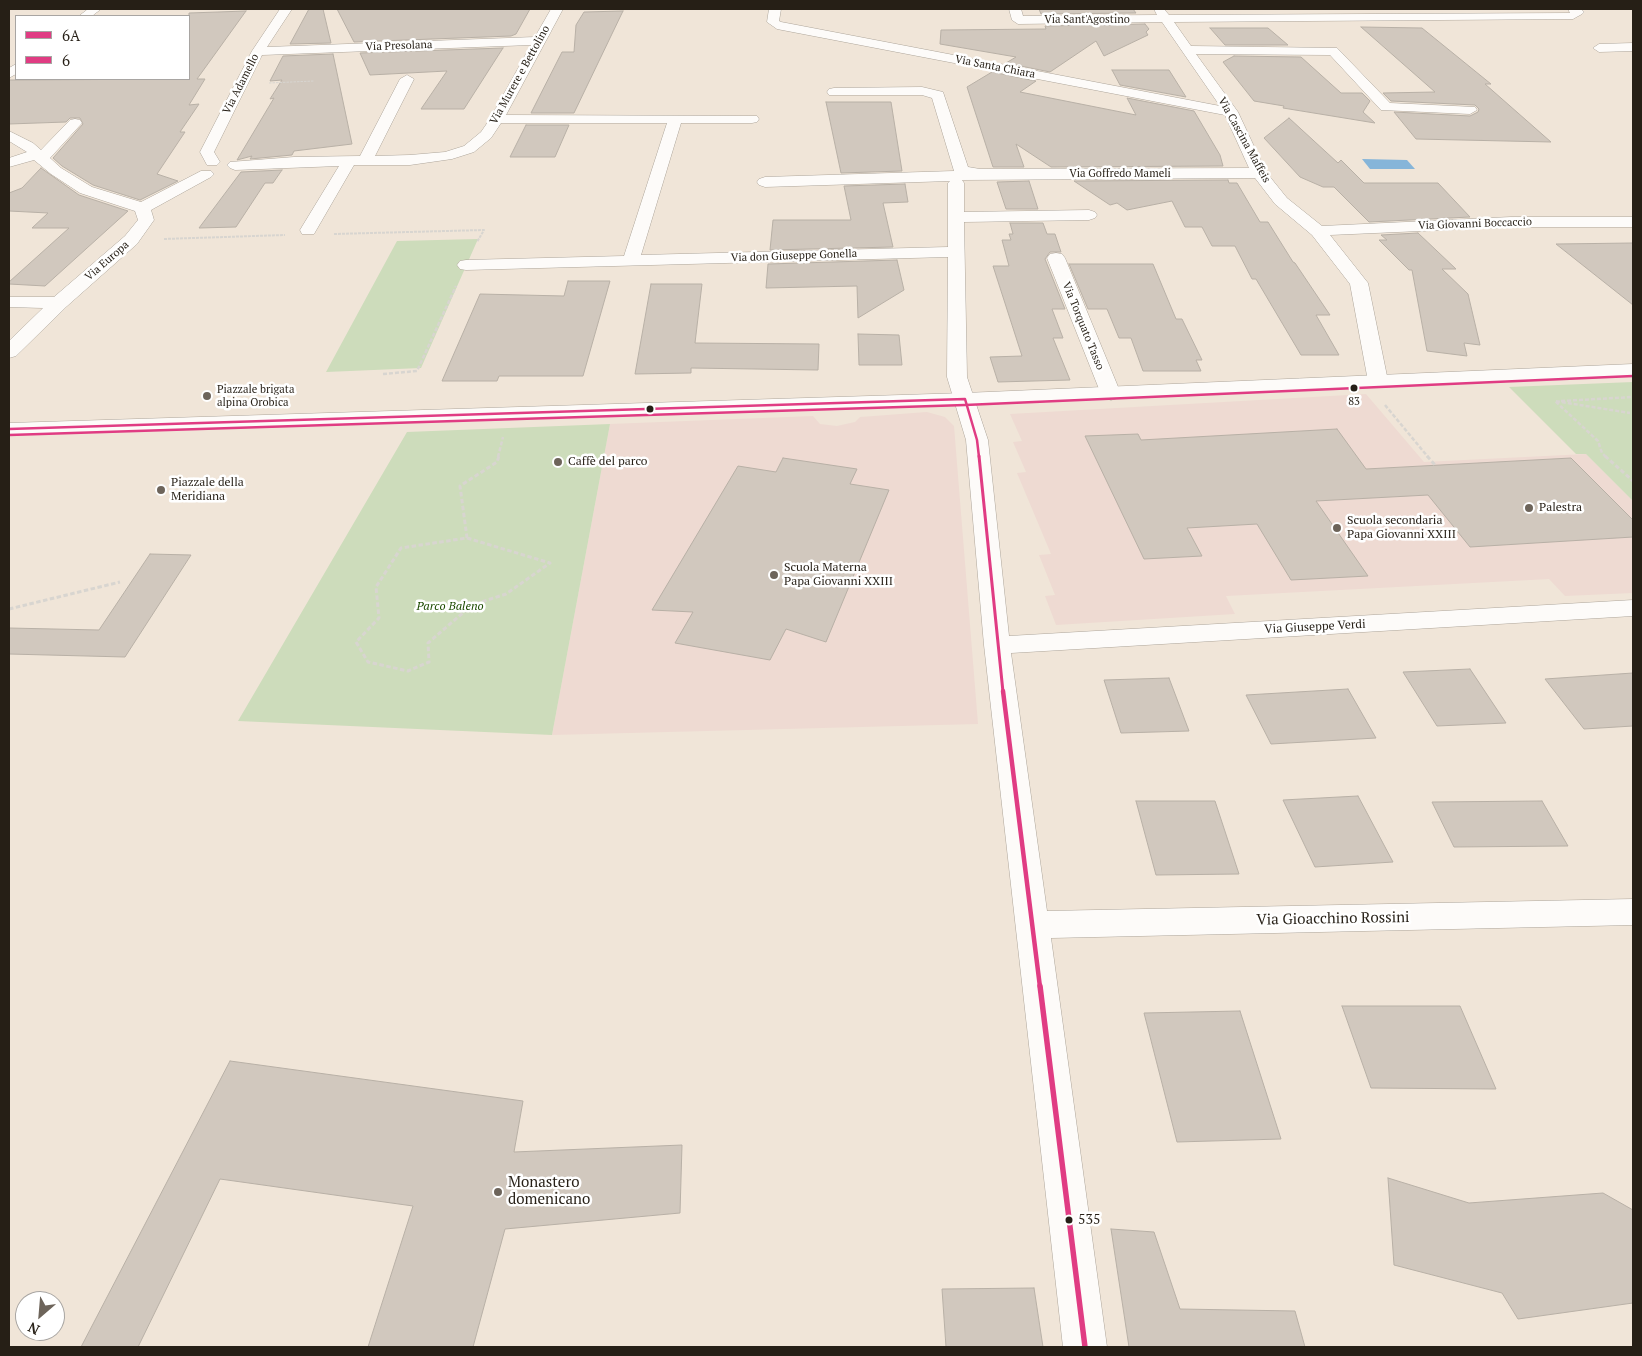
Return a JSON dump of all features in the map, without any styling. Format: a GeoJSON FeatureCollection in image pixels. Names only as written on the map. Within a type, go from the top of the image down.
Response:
{"type":"FeatureCollection","features":[{"type":"Feature","properties":{"kind":"street","name":"Via Adamello"},"geometry":{"type":"LineString","coordinates":[[209,168],[207,152],[258,51],[286,9]]}},
{"type":"Feature","properties":{"kind":"street","name":"Via Murere e Bettolino"},"geometry":{"type":"LineString","coordinates":[[142,208],[209,168],[220,173],[231,170],[235,165],[410,160],[447,156],[470,149],[486,135],[497,119],[557,9]]}},
{"type":"Feature","properties":{"kind":"street","name":"Via Santa Chiara"},"geometry":{"type":"LineString","coordinates":[[775,9],[773,22],[777,25],[1230,112]]}},
{"type":"Feature","properties":{"kind":"street","name":"Via Sant'Agostino"},"geometry":{"type":"LineString","coordinates":[[1014,9],[1018,20],[1163,14]]}},
{"type":"Feature","properties":{"kind":"street"},"geometry":{"type":"LineString","coordinates":[[1163,14],[1573,16],[1578,12],[1574,9]]}},
{"type":"Feature","properties":{"kind":"street","name":"Via Cascina Maffeis"},"geometry":{"type":"LineString","coordinates":[[1163,14],[1230,112],[1260,173],[1281,201],[1318,231],[1359,283],[1372,381]]}},
{"type":"Feature","properties":{"kind":"street","name":"Via Presolana"},"geometry":{"type":"LineString","coordinates":[[258,51],[539,41]]}},
{"type":"Feature","properties":{"kind":"street"},"geometry":{"type":"LineString","coordinates":[[1600,48],[1633,47]]}},
{"type":"Feature","properties":{"kind":"street"},"geometry":{"type":"LineString","coordinates":[[1188,50],[1334,51],[1386,107],[1470,110]]}},
{"type":"Feature","properties":{"kind":"street"},"geometry":{"type":"LineString","coordinates":[[308,230],[357,161],[407,79]]}},
{"type":"Feature","properties":{"kind":"street","name":"Via Goffredo Mameli"},"geometry":{"type":"LineString","coordinates":[[834,92],[922,91],[938,95],[961,170],[980,174]]}},
{"type":"Feature","properties":{"kind":"street"},"geometry":{"type":"LineString","coordinates":[[497,119],[752,119]]}},
{"type":"Feature","properties":{"kind":"street"},"geometry":{"type":"LineString","coordinates":[[631,260],[676,119]]}},
{"type":"Feature","properties":{"kind":"street"},"geometry":{"type":"LineString","coordinates":[[9,163],[39,156],[75,123]]}},
{"type":"Feature","properties":{"kind":"street"},"geometry":{"type":"LineString","coordinates":[[9,135],[39,156],[56,171],[86,190],[142,208]]}},
{"type":"Feature","properties":{"kind":"street","name":"Via Goffredo Mameli"},"geometry":{"type":"LineString","coordinates":[[765,182],[980,174],[1260,173]]}},
{"type":"Feature","properties":{"kind":"street"},"geometry":{"type":"LineString","coordinates":[[956,183],[957,377],[966,400],[976,440],[997,645],[1085,1347]]}},
{"type":"Feature","properties":{"kind":"street","name":"Via Europa"},"geometry":{"type":"LineString","coordinates":[[9,352],[59,303],[131,240],[146,220],[142,208]]}},
{"type":"Feature","properties":{"kind":"street"},"geometry":{"type":"LineString","coordinates":[[956,216],[1089,215]]}},
{"type":"Feature","properties":{"kind":"street","name":"Via Giovanni Boccaccio"},"geometry":{"type":"LineString","coordinates":[[1318,231],[1511,222],[1633,222]]}},
{"type":"Feature","properties":{"kind":"street","name":"Via don Giuseppe Gonella"},"geometry":{"type":"LineString","coordinates":[[466,265],[956,252]]}},
{"type":"Feature","properties":{"kind":"street","name":"Via Torquato Tasso"},"geometry":{"type":"LineString","coordinates":[[1056,258],[1111,394]]}},
{"type":"Feature","properties":{"kind":"street"},"geometry":{"type":"LineString","coordinates":[[9,302],[59,303]]}},
{"type":"Feature","properties":{"kind":"street"},"geometry":{"type":"LineString","coordinates":[[9,429],[509,412],[966,400],[1633,370]]}},
{"type":"Feature","properties":{"kind":"street","name":"Via Giuseppe Verdi"},"geometry":{"type":"LineString","coordinates":[[997,645],[1633,608]]}},
{"type":"Feature","properties":{"kind":"street","name":"Via Gioacchino Rossini"},"geometry":{"type":"LineString","coordinates":[[1032,926],[1633,912]]}},
{"type":"Feature","properties":{"kind":"path"},"geometry":{"type":"LineString","coordinates":[[241,84],[314,82]]}},
{"type":"Feature","properties":{"kind":"path"},"geometry":{"type":"LineString","coordinates":[[326,234],[484,230],[417,371],[382,374]]}},
{"type":"Feature","properties":{"kind":"path"},"geometry":{"type":"LineString","coordinates":[[131,240],[287,235]]}},
{"type":"Feature","properties":{"kind":"path"},"geometry":{"type":"LineString","coordinates":[[1372,381],[1435,465]]}},
{"type":"Feature","properties":{"kind":"path"},"geometry":{"type":"LineString","coordinates":[[1630,413],[1555,401],[1598,441],[1602,453],[1633,481]]}},
{"type":"Feature","properties":{"kind":"path"},"geometry":{"type":"LineString","coordinates":[[466,538],[460,486],[497,462],[509,412]]}},
{"type":"Feature","properties":{"kind":"path"},"geometry":{"type":"LineString","coordinates":[[466,538],[550,563],[506,594],[472,605],[428,643],[430,662],[408,671],[368,662],[356,642],[379,618],[376,587],[401,548],[466,538]]}},
{"type":"Feature","properties":{"kind":"path"},"geometry":{"type":"LineString","coordinates":[[9,609],[120,582]]}},
{"type":"Feature","properties":{"kind":"shaded area","name":"Scuola secondaria Papa Giovanni XXIII"},"geometry":{"type":"Polygon","coordinates":[[[1366,394],[1424,462],[1586,454],[1633,501],[1633,593],[1565,596],[1549,579],[1226,596],[1235,614],[1056,625],[1045,596],[1055,595],[1039,555],[1051,554],[1017,473],[1026,472],[1013,442],[1022,441],[1010,414],[1366,394]]]}},
{"type":"Feature","properties":{"kind":"shaded area","name":"Scuola Materna Papa Giovanni XXIII"},"geometry":{"type":"Polygon","coordinates":[[[927,412],[945,417],[954,426],[978,724],[552,735],[610,424],[813,416],[820,424],[837,426],[855,422],[860,417],[927,412]]]}},
{"type":"Feature","properties":{"kind":"green space"},"geometry":{"type":"Polygon","coordinates":[[[478,239],[421,368],[326,372],[397,241],[478,239]]]}},
{"type":"Feature","properties":{"kind":"green space"},"geometry":{"type":"Polygon","coordinates":[[[1633,382],[1633,501],[1586,454],[1576,454],[1509,387],[1633,382]]]}},
{"type":"Feature","properties":{"kind":"green space","name":"Parco Baleno"},"geometry":{"type":"Polygon","coordinates":[[[610,424],[552,735],[238,721],[407,432],[610,424]]]}},
{"type":"Feature","properties":{"kind":"water"},"geometry":{"type":"Polygon","coordinates":[[[1362,159],[1407,160],[1415,169],[1370,169],[1362,159]]]}},
{"type":"Feature","properties":{"kind":"building"},"geometry":{"type":"Polygon","coordinates":[[[309,9],[323,9],[331,43],[290,44],[309,9]]]}},
{"type":"Feature","properties":{"kind":"building"},"geometry":{"type":"Polygon","coordinates":[[[337,9],[530,9],[516,34],[511,36],[354,42],[337,9]]]}},
{"type":"Feature","properties":{"kind":"building"},"geometry":{"type":"Polygon","coordinates":[[[1039,9],[1133,9],[1136,13],[1041,14],[1039,9]]]}},
{"type":"Feature","properties":{"kind":"building"},"geometry":{"type":"Polygon","coordinates":[[[246,11],[197,79],[205,79],[189,105],[199,104],[180,132],[185,132],[157,174],[178,181],[140,200],[93,185],[62,166],[53,158],[83,124],[80,118],[70,118],[66,122],[9,124],[9,80],[190,80],[189,13],[246,11]]]}},
{"type":"Feature","properties":{"kind":"building"},"geometry":{"type":"Polygon","coordinates":[[[623,11],[574,113],[531,113],[562,52],[574,52],[576,25],[584,12],[623,11]]]}},
{"type":"Feature","properties":{"kind":"building"},"geometry":{"type":"Polygon","coordinates":[[[1145,24],[1149,29],[1146,32],[1148,35],[1104,56],[1096,41],[1050,72],[1006,63],[1016,57],[940,44],[941,30],[1046,29],[1045,26],[1145,24]]]}},
{"type":"Feature","properties":{"kind":"building"},"geometry":{"type":"Polygon","coordinates":[[[1361,27],[1422,28],[1491,84],[1485,84],[1551,142],[1416,139],[1394,112],[1470,116],[1478,112],[1479,109],[1475,105],[1391,101],[1383,93],[1435,92],[1361,27]]]}},
{"type":"Feature","properties":{"kind":"building"},"geometry":{"type":"Polygon","coordinates":[[[1210,28],[1268,28],[1288,45],[1225,45],[1210,28]]]}},
{"type":"Feature","properties":{"kind":"building"},"geometry":{"type":"Polygon","coordinates":[[[503,48],[464,109],[421,109],[447,71],[370,75],[360,53],[503,48]]]}},
{"type":"Feature","properties":{"kind":"building"},"geometry":{"type":"Polygon","coordinates":[[[333,54],[352,144],[294,151],[292,155],[250,159],[252,156],[237,160],[274,98],[270,99],[282,80],[270,81],[283,56],[333,54]]]}},
{"type":"Feature","properties":{"kind":"building"},"geometry":{"type":"Polygon","coordinates":[[[1234,56],[1301,57],[1341,93],[1362,93],[1370,101],[1363,112],[1375,123],[1283,108],[1284,106],[1254,101],[1223,62],[1234,56]]]}},
{"type":"Feature","properties":{"kind":"building"},"geometry":{"type":"Polygon","coordinates":[[[1112,70],[1169,70],[1186,97],[1120,85],[1112,70]]]}},
{"type":"Feature","properties":{"kind":"building"},"geometry":{"type":"Polygon","coordinates":[[[992,72],[1036,81],[1020,92],[1136,115],[1127,98],[1194,111],[1220,155],[1223,166],[1051,167],[1016,144],[1024,167],[993,167],[967,87],[992,72]]]}},
{"type":"Feature","properties":{"kind":"building"},"geometry":{"type":"Polygon","coordinates":[[[826,102],[891,102],[902,171],[841,173],[826,102]]]}},
{"type":"Feature","properties":{"kind":"building"},"geometry":{"type":"Polygon","coordinates":[[[1289,118],[1338,163],[1341,160],[1364,183],[1438,183],[1470,217],[1369,222],[1334,187],[1323,187],[1300,177],[1264,138],[1289,118]]]}},
{"type":"Feature","properties":{"kind":"building"},"geometry":{"type":"Polygon","coordinates":[[[526,125],[569,125],[555,157],[510,157],[526,125]]]}},
{"type":"Feature","properties":{"kind":"building"},"geometry":{"type":"Polygon","coordinates":[[[41,168],[79,195],[128,211],[45,286],[9,284],[69,228],[32,228],[48,213],[9,211],[9,193],[22,188],[41,168]]]}},
{"type":"Feature","properties":{"kind":"building"},"geometry":{"type":"Polygon","coordinates":[[[282,170],[273,183],[265,183],[236,227],[199,228],[241,172],[282,170]]]}},
{"type":"Feature","properties":{"kind":"building"},"geometry":{"type":"Polygon","coordinates":[[[1228,180],[1229,183],[1237,183],[1260,222],[1268,222],[1330,315],[1316,315],[1339,355],[1301,355],[1256,279],[1252,279],[1235,246],[1212,246],[1202,227],[1185,227],[1172,201],[1127,210],[1117,203],[1110,205],[1074,181],[1228,180]]]}},
{"type":"Feature","properties":{"kind":"building"},"geometry":{"type":"Polygon","coordinates":[[[1029,181],[1038,209],[1006,209],[997,182],[1029,181]]]}},
{"type":"Feature","properties":{"kind":"building"},"geometry":{"type":"Polygon","coordinates":[[[905,184],[908,202],[883,203],[893,247],[770,250],[773,220],[851,220],[844,186],[905,184]]]}},
{"type":"Feature","properties":{"kind":"building"},"geometry":{"type":"Polygon","coordinates":[[[1010,223],[1043,223],[1047,234],[1055,234],[1061,252],[1050,252],[1045,259],[1065,309],[1052,309],[1063,338],[1053,338],[1070,380],[998,382],[990,357],[1022,356],[993,266],[1009,266],[1002,240],[1011,240],[1009,234],[1013,234],[1010,223]]]}},
{"type":"Feature","properties":{"kind":"building"},"geometry":{"type":"Polygon","coordinates":[[[1418,233],[1456,269],[1442,269],[1468,294],[1480,345],[1464,343],[1467,356],[1427,351],[1412,270],[1409,270],[1379,240],[1387,240],[1381,235],[1418,233]]]}},
{"type":"Feature","properties":{"kind":"building"},"geometry":{"type":"Polygon","coordinates":[[[1633,243],[1633,305],[1556,244],[1633,243]]]}},
{"type":"Feature","properties":{"kind":"building"},"geometry":{"type":"Polygon","coordinates":[[[897,260],[904,290],[858,318],[857,286],[766,288],[768,264],[897,260]]]}},
{"type":"Feature","properties":{"kind":"building"},"geometry":{"type":"Polygon","coordinates":[[[1069,264],[1153,264],[1176,319],[1182,319],[1202,360],[1196,360],[1201,371],[1143,371],[1131,338],[1119,338],[1107,309],[1088,309],[1069,264]]]}},
{"type":"Feature","properties":{"kind":"building"},"geometry":{"type":"Polygon","coordinates":[[[568,281],[610,281],[583,376],[499,376],[497,381],[442,381],[480,294],[564,296],[568,281]]]}},
{"type":"Feature","properties":{"kind":"building"},"geometry":{"type":"Polygon","coordinates":[[[651,284],[702,284],[695,343],[819,344],[818,370],[691,368],[691,373],[635,374],[651,284]]]}},
{"type":"Feature","properties":{"kind":"building"},"geometry":{"type":"Polygon","coordinates":[[[858,334],[899,335],[902,365],[859,365],[858,334]]]}},
{"type":"Feature","properties":{"kind":"building"},"geometry":{"type":"Polygon","coordinates":[[[1337,429],[1366,469],[1571,458],[1633,520],[1633,537],[1470,547],[1428,495],[1316,501],[1368,576],[1291,580],[1257,524],[1187,528],[1202,556],[1144,559],[1085,436],[1138,434],[1141,440],[1337,429]]]}},
{"type":"Feature","properties":{"kind":"building"},"geometry":{"type":"Polygon","coordinates":[[[783,458],[857,469],[850,484],[889,490],[826,642],[786,629],[770,660],[675,643],[693,612],[652,610],[738,466],[776,472],[783,458]]]}},
{"type":"Feature","properties":{"kind":"building"},"geometry":{"type":"Polygon","coordinates":[[[150,554],[191,555],[125,657],[9,654],[9,628],[99,630],[150,554]]]}},
{"type":"Feature","properties":{"kind":"building"},"geometry":{"type":"Polygon","coordinates":[[[1470,669],[1506,723],[1437,726],[1403,672],[1470,669]]]}},
{"type":"Feature","properties":{"kind":"building"},"geometry":{"type":"Polygon","coordinates":[[[1633,673],[1633,726],[1584,729],[1545,679],[1633,673]]]}},
{"type":"Feature","properties":{"kind":"building"},"geometry":{"type":"Polygon","coordinates":[[[1169,678],[1189,731],[1121,733],[1104,680],[1169,678]]]}},
{"type":"Feature","properties":{"kind":"building"},"geometry":{"type":"Polygon","coordinates":[[[1348,689],[1376,738],[1271,744],[1246,695],[1348,689]]]}},
{"type":"Feature","properties":{"kind":"building"},"geometry":{"type":"Polygon","coordinates":[[[1358,796],[1393,862],[1315,867],[1283,800],[1358,796]]]}},
{"type":"Feature","properties":{"kind":"building"},"geometry":{"type":"Polygon","coordinates":[[[1136,801],[1215,801],[1239,874],[1156,875],[1136,801]]]}},
{"type":"Feature","properties":{"kind":"building"},"geometry":{"type":"Polygon","coordinates":[[[1542,801],[1568,846],[1454,847],[1432,802],[1542,801]]]}},
{"type":"Feature","properties":{"kind":"building"},"geometry":{"type":"Polygon","coordinates":[[[1342,1006],[1460,1006],[1496,1089],[1371,1088],[1342,1006]]]}},
{"type":"Feature","properties":{"kind":"building"},"geometry":{"type":"Polygon","coordinates":[[[1240,1011],[1281,1139],[1177,1142],[1144,1013],[1240,1011]]]}},
{"type":"Feature","properties":{"kind":"building","name":"Monastero domenicano"},"geometry":{"type":"Polygon","coordinates":[[[230,1061],[523,1101],[514,1152],[682,1145],[680,1213],[505,1229],[473,1347],[368,1347],[413,1206],[220,1179],[138,1347],[81,1347],[230,1061]]]}},
{"type":"Feature","properties":{"kind":"building"},"geometry":{"type":"Polygon","coordinates":[[[1388,1178],[1469,1203],[1603,1193],[1633,1210],[1633,1303],[1518,1319],[1502,1293],[1394,1265],[1388,1178]]]}},
{"type":"Feature","properties":{"kind":"building"},"geometry":{"type":"Polygon","coordinates":[[[1111,1229],[1154,1232],[1180,1309],[1295,1311],[1305,1347],[1129,1347],[1111,1229]]]}},
{"type":"Feature","properties":{"kind":"building"},"geometry":{"type":"Polygon","coordinates":[[[1034,1288],[1043,1347],[946,1347],[942,1289],[1034,1288]]]}},
{"type":"Feature","properties":{"kind":"transit line","name":"6"},"geometry":{"type":"LineString","coordinates":[[9,435],[965,405],[1633,376]]}},
{"type":"Feature","properties":{"kind":"transit line","name":"6A"},"geometry":{"type":"LineString","coordinates":[[9,429],[965,399],[977,440],[997,645],[1085,1347]]}},
{"type":"Feature","properties":{"kind":"place","name":"83"},"geometry":{"type":"Point","coordinates":[1354,388]}},
{"type":"Feature","properties":{"kind":"place","name":"Piazzale brigata alpina Orobica"},"geometry":{"type":"Point","coordinates":[207,396]}},
{"type":"Feature","properties":{"kind":"place","name":"Caffè del parco"},"geometry":{"type":"Point","coordinates":[558,462]}},
{"type":"Feature","properties":{"kind":"place","name":"Piazzale della Meridiana"},"geometry":{"type":"Point","coordinates":[161,490]}},
{"type":"Feature","properties":{"kind":"place","name":"Palestra"},"geometry":{"type":"Point","coordinates":[1529,508]}},
{"type":"Feature","properties":{"kind":"place","name":"Scuola secondaria Papa Giovanni XXIII"},"geometry":{"type":"Point","coordinates":[1337,528]}},
{"type":"Feature","properties":{"kind":"place","name":"Scuola Materna Papa Giovanni XXIII"},"geometry":{"type":"Point","coordinates":[774,575]}},
{"type":"Feature","properties":{"kind":"place","name":"Monastero domenicano"},"geometry":{"type":"Point","coordinates":[498,1192]}},
{"type":"Feature","properties":{"kind":"place","name":"535"},"geometry":{"type":"Point","coordinates":[1069,1220]}}]}
